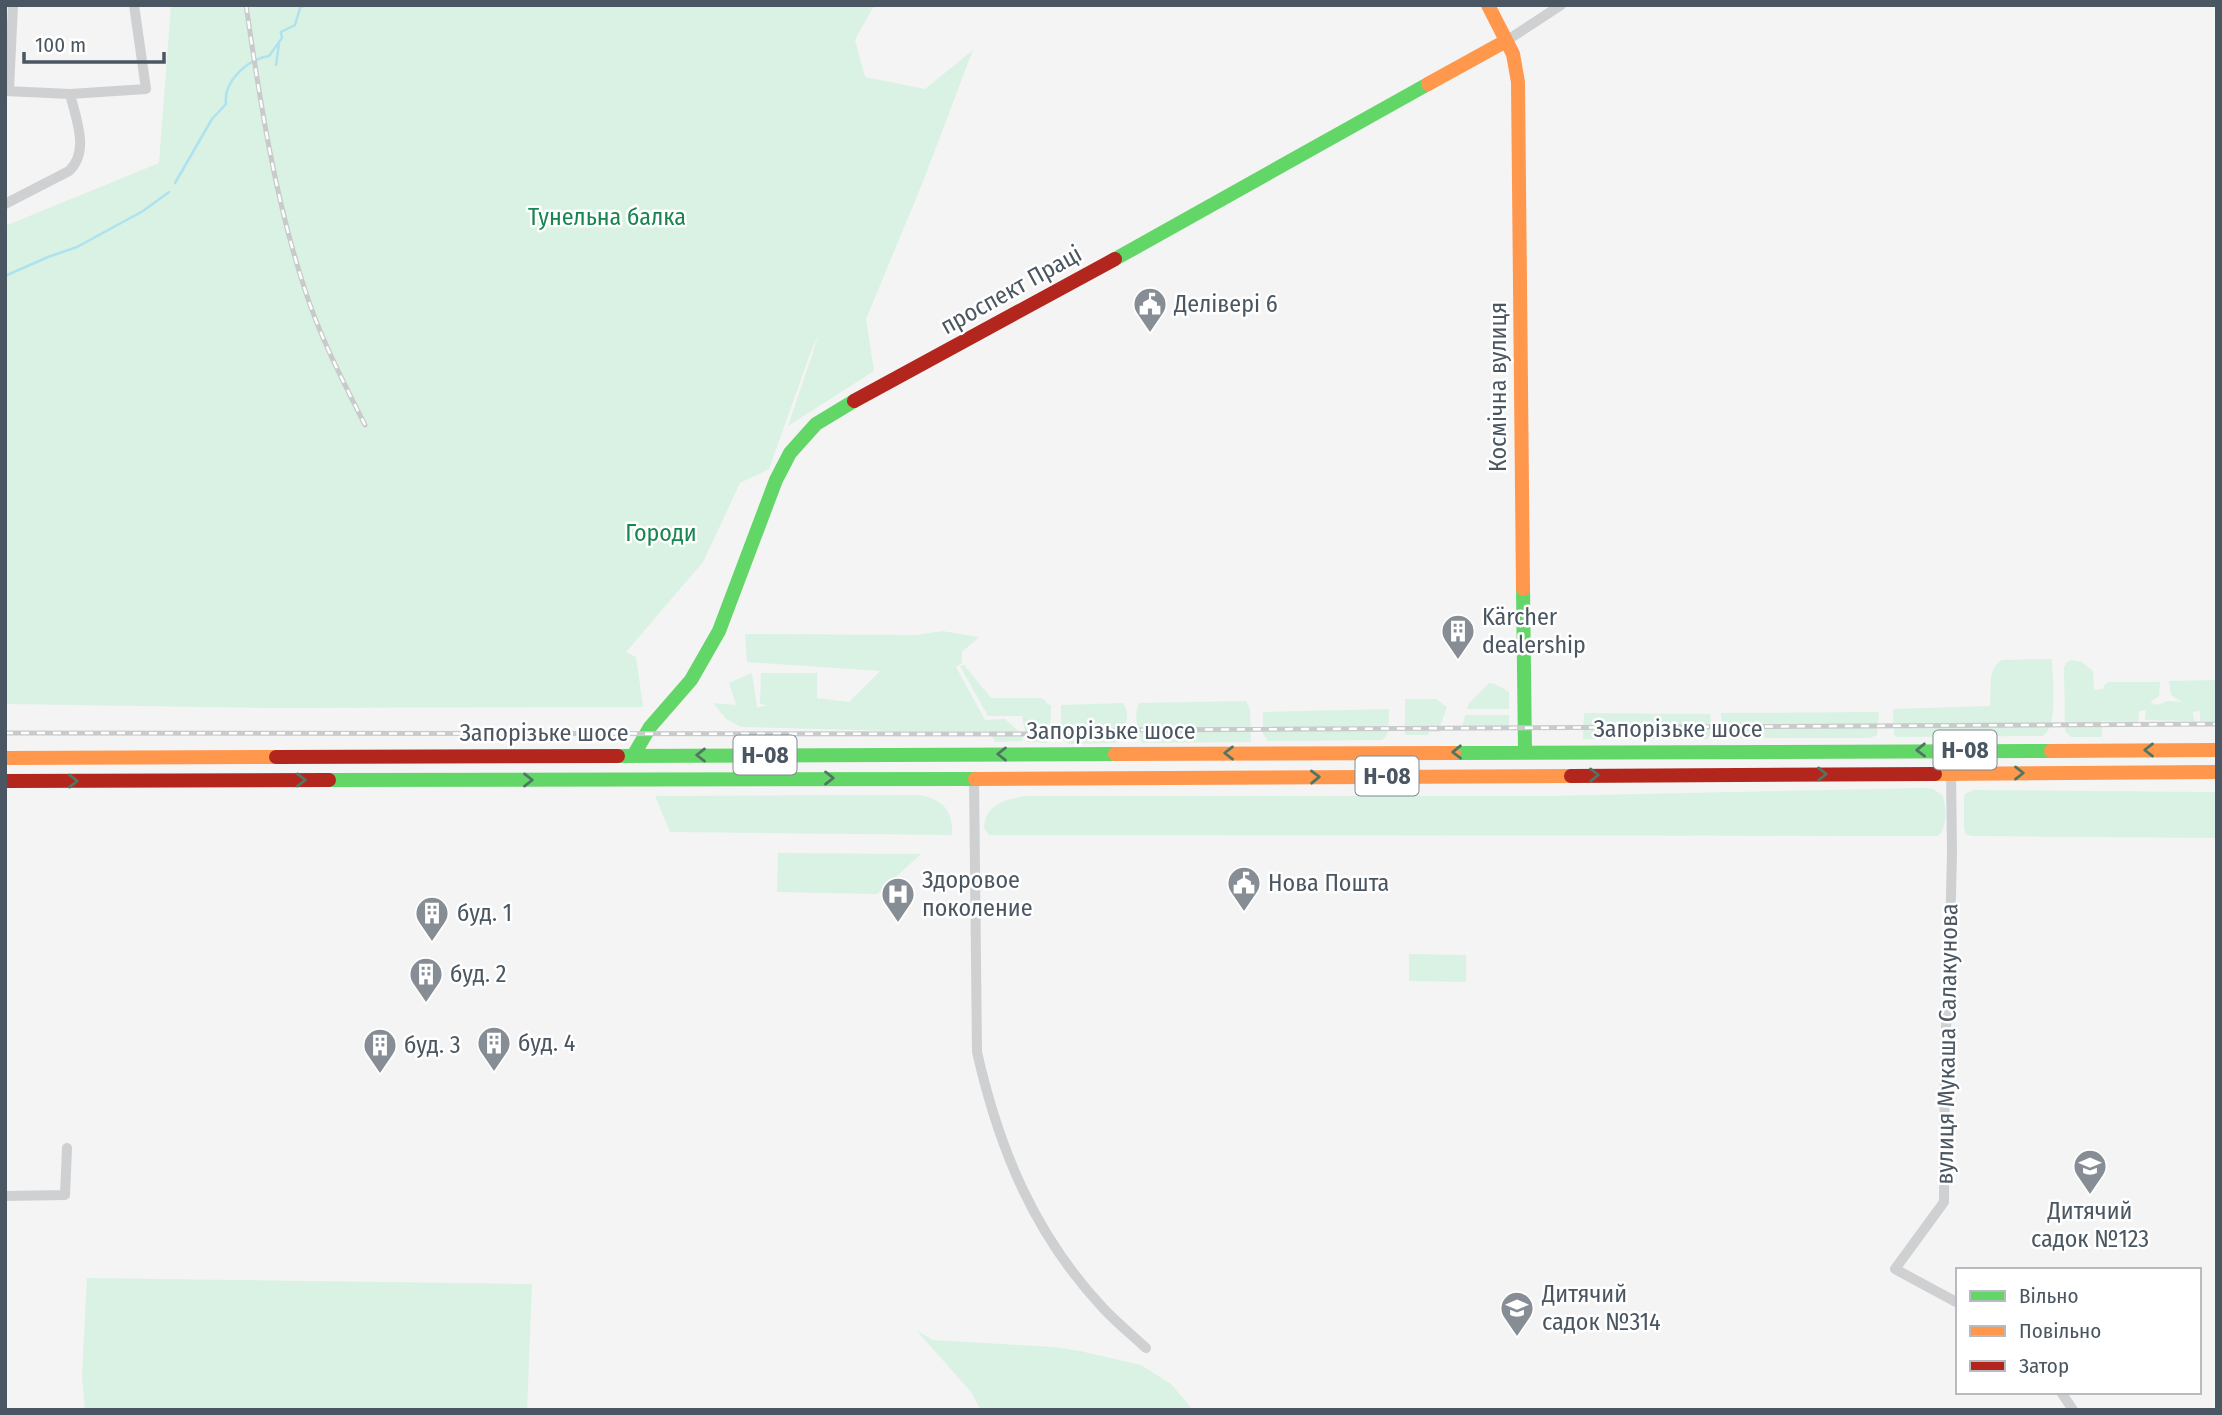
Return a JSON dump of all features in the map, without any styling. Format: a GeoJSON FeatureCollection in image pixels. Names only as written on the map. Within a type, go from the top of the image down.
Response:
{"type":"FeatureCollection","features":[{"type":"Feature","properties":{"kind":"main road","name":"Космічна вулиця"},"geometry":{"type":"LineString","coordinates":[[1488,5],[1515,60],[1518,82],[1526,775]]}},
{"type":"Feature","properties":{"kind":"main road","name":"проспект Праці"},"geometry":{"type":"LineString","coordinates":[[633,755],[643,734],[688,685],[709,650],[719,631],[786,457],[806,432],[825,417],[1506,41]]}},
{"type":"Feature","properties":{"kind":"main road","name":"Запорізьке шосе"},"geometry":{"type":"LineString","coordinates":[[5,758],[2217,750]]}},
{"type":"Feature","properties":{"kind":"main road"},"geometry":{"type":"LineString","coordinates":[[974,754],[974,777]]}},
{"type":"Feature","properties":{"kind":"main road"},"geometry":{"type":"LineString","coordinates":[[633,755],[634,780]]}},
{"type":"Feature","properties":{"kind":"main road","name":"Запорізьке шосе"},"geometry":{"type":"LineString","coordinates":[[5,781],[2217,772]]}},
{"type":"Feature","properties":{"kind":"street"},"geometry":{"type":"LineString","coordinates":[[13,5],[7,90],[70,94],[146,89],[135,5]]}},
{"type":"Feature","properties":{"kind":"street","name":"проспект Праці"},"geometry":{"type":"LineString","coordinates":[[1506,41],[1561,5]]}},
{"type":"Feature","properties":{"kind":"street"},"geometry":{"type":"LineString","coordinates":[[5,204],[69,172],[76,164],[80,154],[80,141],[70,94]]}},
{"type":"Feature","properties":{"kind":"street","name":"вулиця Мукаша Салакунова"},"geometry":{"type":"LineString","coordinates":[[1951,774],[1952,852],[1945,1045],[1944,1202],[1895,1269],[1956,1302]]}},
{"type":"Feature","properties":{"kind":"street"},"geometry":{"type":"LineString","coordinates":[[974,777],[977,1052],[989,1101],[1014,1175],[1047,1236],[1104,1310],[1146,1348]]}},
{"type":"Feature","properties":{"kind":"street"},"geometry":{"type":"LineString","coordinates":[[5,1196],[65,1195],[67,1148]]}},
{"type":"Feature","properties":{"kind":"street"},"geometry":{"type":"LineString","coordinates":[[2062,1394],[2073,1410]]}},
{"type":"Feature","properties":{"kind":"green space","name":"Тунельна балка"},"geometry":{"type":"Polygon","coordinates":[[[171,5],[878,5],[872,9],[855,40],[865,77],[925,89],[973,50],[922,184],[866,319],[874,371],[788,426],[819,334],[769,469],[740,483],[703,562],[626,652],[636,657],[643,707],[273,708],[5,704],[5,226],[159,163],[171,5]]]}},
{"type":"Feature","properties":{"kind":"green space"},"geometry":{"type":"Polygon","coordinates":[[[942,631],[979,637],[962,652],[962,663],[956,667],[985,720],[1005,719],[1021,733],[1023,741],[995,742],[989,731],[741,727],[726,719],[713,703],[736,705],[729,683],[752,673],[757,708],[768,705],[760,704],[761,673],[817,673],[817,698],[849,702],[880,671],[747,662],[745,634],[917,635],[942,631]]]}},
{"type":"Feature","properties":{"kind":"green space"},"geometry":{"type":"Polygon","coordinates":[[[2052,659],[2053,712],[2048,730],[2043,736],[1894,735],[1893,709],[1990,706],[1992,675],[2002,660],[2052,659]]]}},
{"type":"Feature","properties":{"kind":"green space"},"geometry":{"type":"Polygon","coordinates":[[[2072,660],[2082,662],[2093,671],[2094,690],[2103,689],[2109,682],[2160,682],[2159,696],[2150,702],[2157,705],[2168,701],[2182,702],[2171,695],[2169,681],[2217,680],[2217,721],[2200,721],[2200,711],[2193,712],[2194,721],[2145,720],[2146,710],[2139,711],[2138,722],[2102,721],[2102,737],[2071,737],[2065,731],[2064,667],[2072,660]]]}},
{"type":"Feature","properties":{"kind":"green space"},"geometry":{"type":"Polygon","coordinates":[[[964,665],[991,698],[1040,698],[1051,705],[1050,740],[1047,743],[1027,742],[1022,716],[988,716],[960,666],[964,665]]]}},
{"type":"Feature","properties":{"kind":"green space"},"geometry":{"type":"Polygon","coordinates":[[[1489,683],[1509,692],[1509,709],[1467,709],[1469,703],[1489,683]]]}},
{"type":"Feature","properties":{"kind":"green space"},"geometry":{"type":"Polygon","coordinates":[[[1405,699],[1436,699],[1447,707],[1440,732],[1405,735],[1405,699]]]}},
{"type":"Feature","properties":{"kind":"green space"},"geometry":{"type":"Polygon","coordinates":[[[1246,701],[1250,709],[1251,742],[1142,743],[1136,718],[1139,703],[1246,701]]]}},
{"type":"Feature","properties":{"kind":"green space"},"geometry":{"type":"Polygon","coordinates":[[[1123,703],[1127,718],[1116,743],[1070,744],[1061,739],[1061,705],[1123,703]]]}},
{"type":"Feature","properties":{"kind":"green space"},"geometry":{"type":"Polygon","coordinates":[[[1389,709],[1388,730],[1382,740],[1268,741],[1263,734],[1263,712],[1389,709]]]}},
{"type":"Feature","properties":{"kind":"green space"},"geometry":{"type":"Polygon","coordinates":[[[1879,712],[1877,735],[1870,738],[1725,738],[1722,730],[1721,713],[1879,712]]]}},
{"type":"Feature","properties":{"kind":"green space"},"geometry":{"type":"Polygon","coordinates":[[[1584,713],[1710,714],[1712,730],[1707,739],[1583,739],[1584,713]]]}},
{"type":"Feature","properties":{"kind":"green space"},"geometry":{"type":"Polygon","coordinates":[[[1465,715],[1509,715],[1509,725],[1503,729],[1462,729],[1465,715]]]}},
{"type":"Feature","properties":{"kind":"green space"},"geometry":{"type":"Polygon","coordinates":[[[1933,789],[1943,796],[1945,823],[1938,836],[989,835],[984,828],[988,813],[997,804],[1025,796],[1548,796],[1933,789]]]}},
{"type":"Feature","properties":{"kind":"green space"},"geometry":{"type":"Polygon","coordinates":[[[1974,790],[2217,792],[2217,838],[1971,836],[1966,834],[1964,829],[1964,798],[1965,794],[1974,790]]]}},
{"type":"Feature","properties":{"kind":"green space"},"geometry":{"type":"Polygon","coordinates":[[[918,795],[934,799],[945,807],[951,819],[952,835],[670,832],[655,796],[918,795]]]}},
{"type":"Feature","properties":{"kind":"green space"},"geometry":{"type":"Polygon","coordinates":[[[778,853],[921,854],[877,894],[777,892],[778,853]]]}},
{"type":"Feature","properties":{"kind":"green space"},"geometry":{"type":"Polygon","coordinates":[[[1409,954],[1466,955],[1466,982],[1409,981],[1409,954]]]}},
{"type":"Feature","properties":{"kind":"green space"},"geometry":{"type":"Polygon","coordinates":[[[87,1278],[532,1284],[527,1410],[85,1410],[82,1375],[87,1278]]]}},
{"type":"Feature","properties":{"kind":"green space"},"geometry":{"type":"Polygon","coordinates":[[[916,1330],[933,1340],[1054,1347],[1141,1365],[1171,1384],[1193,1410],[981,1410],[971,1392],[916,1330]]]}},
{"type":"Feature","properties":{"kind":"waterway"},"geometry":{"type":"LineString","coordinates":[[175,183],[212,119],[226,104],[228,87],[233,79],[245,66],[269,56],[282,38],[281,32],[295,25],[300,8],[305,5]]}},
{"type":"Feature","properties":{"kind":"waterway"},"geometry":{"type":"LineString","coordinates":[[276,65],[279,44]]}},
{"type":"Feature","properties":{"kind":"waterway"},"geometry":{"type":"LineString","coordinates":[[5,276],[77,247],[143,211],[169,192]]}},
{"type":"Feature","properties":{"kind":"railway"},"geometry":{"type":"LineString","coordinates":[[246,5],[270,151],[295,258],[318,327],[365,425]]}},
{"type":"Feature","properties":{"kind":"railway"},"geometry":{"type":"LineString","coordinates":[[5,733],[1024,734],[1129,730],[2217,724]]}},
{"type":"Feature","properties":{"kind":"traffic: fast"},"geometry":{"type":"LineString","coordinates":[[1115,259],[1428,84]]}},
{"type":"Feature","properties":{"kind":"traffic: fast"},"geometry":{"type":"LineString","coordinates":[[633,756],[650,727],[691,680],[719,631],[776,480],[790,453],[816,424],[854,401]]}},
{"type":"Feature","properties":{"kind":"traffic: fast"},"geometry":{"type":"LineString","coordinates":[[1523,589],[1525,751]]}},
{"type":"Feature","properties":{"kind":"traffic: fast"},"geometry":{"type":"LineString","coordinates":[[1454,753],[2051,751]]}},
{"type":"Feature","properties":{"kind":"traffic: fast"},"geometry":{"type":"LineString","coordinates":[[618,756],[1115,754]]}},
{"type":"Feature","properties":{"kind":"traffic: fast"},"geometry":{"type":"LineString","coordinates":[[329,780],[975,779]]}},
{"type":"Feature","properties":{"kind":"traffic: slow"},"geometry":{"type":"LineString","coordinates":[[1488,5],[1513,54],[1518,82],[1523,589]]}},
{"type":"Feature","properties":{"kind":"traffic: slow"},"geometry":{"type":"LineString","coordinates":[[1428,84],[1506,41]]}},
{"type":"Feature","properties":{"kind":"traffic: slow"},"geometry":{"type":"LineString","coordinates":[[2051,751],[2217,750]]}},
{"type":"Feature","properties":{"kind":"traffic: slow"},"geometry":{"type":"LineString","coordinates":[[1115,754],[1454,753]]}},
{"type":"Feature","properties":{"kind":"traffic: slow"},"geometry":{"type":"LineString","coordinates":[[5,758],[276,757]]}},
{"type":"Feature","properties":{"kind":"traffic: slow"},"geometry":{"type":"LineString","coordinates":[[1935,774],[2217,772]]}},
{"type":"Feature","properties":{"kind":"traffic: slow"},"geometry":{"type":"LineString","coordinates":[[975,779],[1571,776]]}},
{"type":"Feature","properties":{"kind":"traffic: jam"},"geometry":{"type":"LineString","coordinates":[[854,401],[1115,259]]}},
{"type":"Feature","properties":{"kind":"traffic: jam"},"geometry":{"type":"LineString","coordinates":[[276,757],[618,756]]}},
{"type":"Feature","properties":{"kind":"traffic: jam"},"geometry":{"type":"LineString","coordinates":[[1571,776],[1935,774]]}},
{"type":"Feature","properties":{"kind":"traffic: jam"},"geometry":{"type":"LineString","coordinates":[[5,781],[329,780]]}},
{"type":"Feature","properties":{"kind":"place","name":"Делівері 6"},"geometry":{"type":"Point","coordinates":[1150,334]}},
{"type":"Feature","properties":{"kind":"place","name":"Kärcher dealership"},"geometry":{"type":"Point","coordinates":[1458,661]}},
{"type":"Feature","properties":{"kind":"place","name":"Нова Пошта"},"geometry":{"type":"Point","coordinates":[1244,913]}},
{"type":"Feature","properties":{"kind":"place","name":"Здоровое поколение"},"geometry":{"type":"Point","coordinates":[898,924]}},
{"type":"Feature","properties":{"kind":"place","name":"буд. 1"},"geometry":{"type":"Point","coordinates":[432,943]}},
{"type":"Feature","properties":{"kind":"place","name":"буд. 2"},"geometry":{"type":"Point","coordinates":[426,1004]}},
{"type":"Feature","properties":{"kind":"place","name":"буд. 4"},"geometry":{"type":"Point","coordinates":[494,1073]}},
{"type":"Feature","properties":{"kind":"place","name":"буд. 3"},"geometry":{"type":"Point","coordinates":[380,1075]}},
{"type":"Feature","properties":{"kind":"place","name":"Дитячий садок №123"},"geometry":{"type":"Point","coordinates":[2090,1196]}},
{"type":"Feature","properties":{"kind":"place","name":"Дитячий садок №314"},"geometry":{"type":"Point","coordinates":[1517,1338]}},
{"type":"Feature","properties":{"kind":"park label","name":"Городи"},"geometry":{"type":"Point","coordinates":[661,533]}}]}
